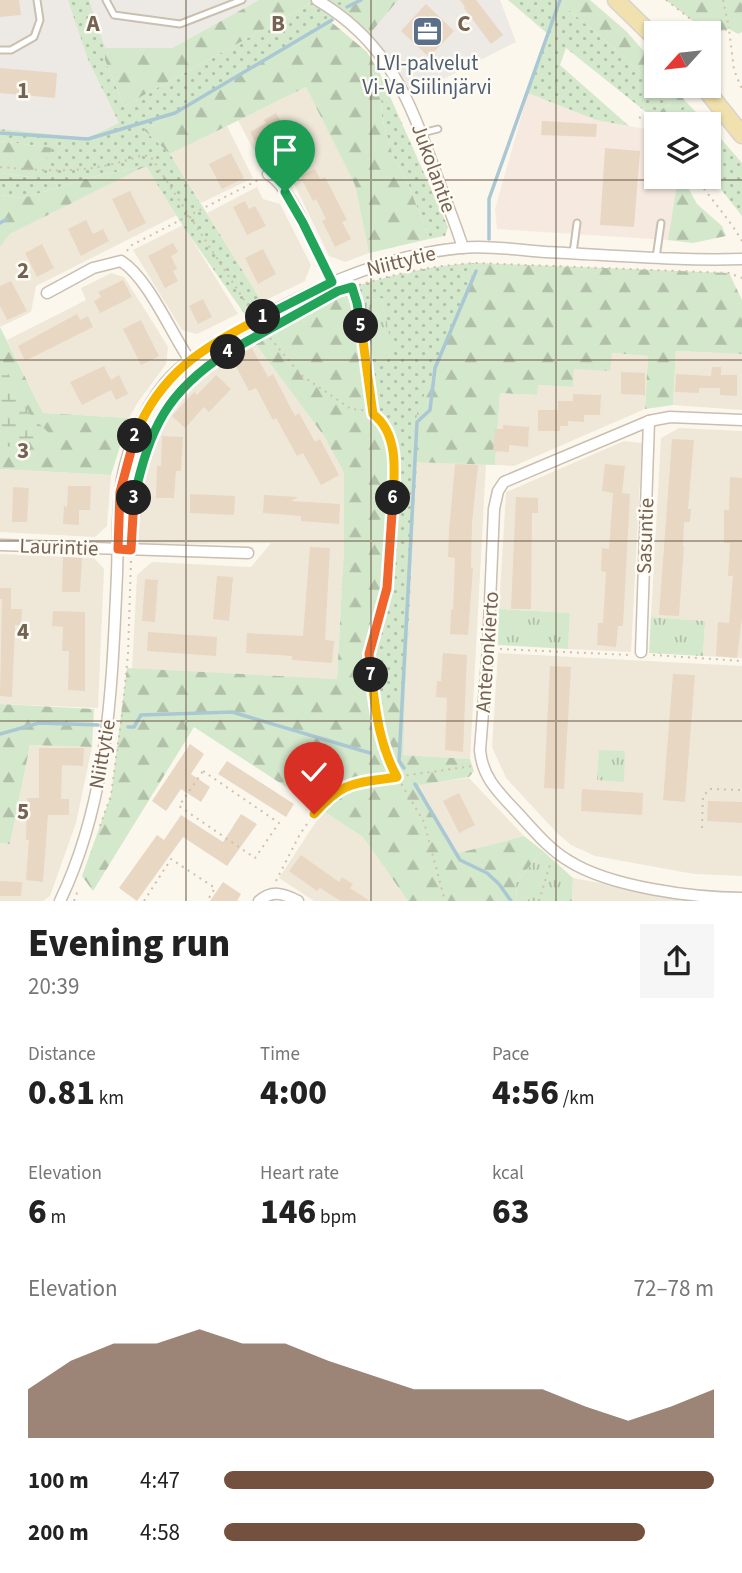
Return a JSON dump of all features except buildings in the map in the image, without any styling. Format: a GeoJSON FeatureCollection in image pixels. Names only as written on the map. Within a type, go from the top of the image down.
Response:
{"type":"FeatureCollection","features":[{"type":"Feature","properties":{"kind":"main road"},"geometry":{"type":"LineString","coordinates":[[616,0],[644,27]]}},
{"type":"Feature","properties":{"kind":"main road"},"geometry":{"type":"LineString","coordinates":[[713,98],[742,135]]}},
{"type":"Feature","properties":{"kind":"street","name":"Jukolantie"},"geometry":{"type":"LineString","coordinates":[[317,0],[338,12],[368,37],[395,74],[422,133],[463,247]]}},
{"type":"Feature","properties":{"kind":"street"},"geometry":{"type":"LineString","coordinates":[[268,174],[276,178],[303,223],[332,282]]}},
{"type":"Feature","properties":{"kind":"street","name":"Niittytie"},"geometry":{"type":"LineString","coordinates":[[60,901],[77,866],[104,755],[114,659],[120,492],[130,450],[142,419],[164,383],[189,359],[254,321],[332,282],[412,255],[463,247],[656,258],[742,259]]}},
{"type":"Feature","properties":{"kind":"street"},"geometry":{"type":"LineString","coordinates":[[47,293],[93,268],[121,261],[131,267],[141,280],[189,359]]}},
{"type":"Feature","properties":{"kind":"street","name":"Anteronkierto"},"geometry":{"type":"LineString","coordinates":[[481,764],[494,509],[498,491],[504,482],[649,421],[670,417],[742,421]]}},
{"type":"Feature","properties":{"kind":"street","name":"Sasuntie"},"geometry":{"type":"LineString","coordinates":[[641,652],[649,421]]}},
{"type":"Feature","properties":{"kind":"street","name":"Laurintie"},"geometry":{"type":"LineString","coordinates":[[0,545],[248,553]]}},
{"type":"Feature","properties":{"kind":"street"},"geometry":{"type":"LineString","coordinates":[[481,764],[489,782],[554,850],[570,862],[592,872],[633,884],[700,896],[742,898]]}},
{"type":"Feature","properties":{"kind":"street"},"geometry":{"type":"LineString","coordinates":[[259,901],[273,892],[298,901]]}},
{"type":"Feature","properties":{"kind":"lane"},"geometry":{"type":"LineString","coordinates":[[0,50],[11,50],[34,37],[40,20],[37,0]]}},
{"type":"Feature","properties":{"kind":"lane"},"geometry":{"type":"LineString","coordinates":[[106,0],[114,15],[180,24],[242,0]]}},
{"type":"Feature","properties":{"kind":"lane"},"geometry":{"type":"LineString","coordinates":[[422,133],[438,129]]}},
{"type":"Feature","properties":{"kind":"lane"},"geometry":{"type":"LineString","coordinates":[[573,253],[577,223]]}},
{"type":"Feature","properties":{"kind":"lane"},"geometry":{"type":"LineString","coordinates":[[656,258],[661,223]]}},
{"type":"Feature","properties":{"kind":"path"},"geometry":{"type":"LineString","coordinates":[[666,0],[706,31],[714,33],[729,29]]}},
{"type":"Feature","properties":{"kind":"path"},"geometry":{"type":"LineString","coordinates":[[723,0],[734,70],[742,89]]}},
{"type":"Feature","properties":{"kind":"path"},"geometry":{"type":"LineString","coordinates":[[639,117],[644,120]]}},
{"type":"Feature","properties":{"kind":"path"},"geometry":{"type":"LineString","coordinates":[[0,167],[57,172],[95,169],[143,155],[151,157],[252,311]]}},
{"type":"Feature","properties":{"kind":"path"},"geometry":{"type":"LineString","coordinates":[[121,261],[130,246],[268,174]]}},
{"type":"Feature","properties":{"kind":"path"},"geometry":{"type":"LineString","coordinates":[[704,189],[734,226],[742,241]]}},
{"type":"Feature","properties":{"kind":"path"},"geometry":{"type":"LineString","coordinates":[[346,289],[413,269],[477,263],[729,273],[742,278]]}},
{"type":"Feature","properties":{"kind":"path"},"geometry":{"type":"LineString","coordinates":[[352,287],[357,303],[373,414]]}},
{"type":"Feature","properties":{"kind":"path"},"geometry":{"type":"LineString","coordinates":[[98,832],[111,795],[122,715],[128,654],[134,499],[144,456],[157,423],[174,397],[202,369],[240,344],[327,298]]}},
{"type":"Feature","properties":{"kind":"path"},"geometry":{"type":"LineString","coordinates":[[270,338],[301,376],[351,409],[373,414],[383,421],[391,437],[395,478],[387,588],[369,654],[379,734],[387,760],[424,822],[445,901]]}},
{"type":"Feature","properties":{"kind":"path"},"geometry":{"type":"LineString","coordinates":[[488,649],[628,656],[641,652],[649,655],[742,661]]}},
{"type":"Feature","properties":{"kind":"path"},"geometry":{"type":"LineString","coordinates":[[273,892],[276,879],[300,834],[330,796],[352,783],[481,764]]}},
{"type":"Feature","properties":{"kind":"path"},"geometry":{"type":"LineString","coordinates":[[203,771],[279,823],[255,858],[179,806],[203,771]]}},
{"type":"Feature","properties":{"kind":"path"},"geometry":{"type":"LineString","coordinates":[[702,828],[703,797],[709,789],[742,790]]}},
{"type":"Feature","properties":{"kind":"path"},"geometry":{"type":"LineString","coordinates":[[539,901],[554,850]]}},
{"type":"Feature","properties":{"kind":"path"},"geometry":{"type":"LineString","coordinates":[[144,901],[171,859],[215,888],[207,901]]}},
{"type":"Feature","properties":{"kind":"path"},"geometry":{"type":"LineString","coordinates":[[74,901],[78,889]]}},
{"type":"Feature","properties":{"kind":"shaded area"},"geometry":{"type":"Polygon","coordinates":[[[0,0],[259,0],[172,48],[105,48],[89,62],[119,123],[88,139],[0,129],[0,0]]]}},
{"type":"Feature","properties":{"kind":"shaded area"},"geometry":{"type":"Polygon","coordinates":[[[317,0],[500,0],[516,42],[406,98],[367,37],[317,0]]]}},
{"type":"Feature","properties":{"kind":"shaded area"},"geometry":{"type":"Polygon","coordinates":[[[306,87],[355,185],[369,253],[345,262],[329,256],[282,159],[253,149],[238,120],[306,87]]]}},
{"type":"Feature","properties":{"kind":"shaded area"},"geometry":{"type":"Polygon","coordinates":[[[528,93],[596,120],[644,129],[644,189],[676,189],[668,240],[497,229],[495,209],[528,93]]]}},
{"type":"Feature","properties":{"kind":"shaded area"},"geometry":{"type":"Polygon","coordinates":[[[227,126],[253,178],[201,203],[170,154],[227,126]]]}},
{"type":"Feature","properties":{"kind":"shaded area"},"geometry":{"type":"Polygon","coordinates":[[[146,166],[177,215],[36,286],[31,312],[0,327],[0,247],[10,234],[146,166]]]}},
{"type":"Feature","properties":{"kind":"shaded area"},"geometry":{"type":"Polygon","coordinates":[[[257,187],[263,199],[280,204],[311,265],[305,281],[262,302],[207,213],[257,187]]]}},
{"type":"Feature","properties":{"kind":"shaded area"},"geometry":{"type":"Polygon","coordinates":[[[183,225],[238,314],[197,334],[182,330],[133,250],[183,225]]]}},
{"type":"Feature","properties":{"kind":"shaded area"},"geometry":{"type":"Polygon","coordinates":[[[111,273],[124,277],[168,347],[166,364],[129,418],[43,413],[7,340],[86,300],[81,288],[111,273]]]}},
{"type":"Feature","properties":{"kind":"shaded area"},"geometry":{"type":"Polygon","coordinates":[[[254,342],[324,436],[344,473],[344,546],[337,679],[132,669],[137,575],[152,562],[251,567],[271,543],[137,544],[137,500],[147,462],[170,410],[207,370],[254,342]]]}},
{"type":"Feature","properties":{"kind":"shaded area"},"geometry":{"type":"Polygon","coordinates":[[[676,351],[742,354],[742,410],[673,405],[676,351]]]}},
{"type":"Feature","properties":{"kind":"shaded area"},"geometry":{"type":"Polygon","coordinates":[[[611,353],[648,356],[645,409],[514,466],[495,465],[500,393],[536,395],[537,385],[573,387],[574,369],[611,353]]]}},
{"type":"Feature","properties":{"kind":"shaded area"},"geometry":{"type":"Polygon","coordinates":[[[679,428],[742,431],[742,658],[703,656],[705,621],[651,617],[661,438],[679,428]]]}},
{"type":"Feature","properties":{"kind":"shaded area"},"geometry":{"type":"Polygon","coordinates":[[[624,441],[642,443],[631,652],[568,649],[570,613],[499,609],[506,492],[624,441]]]}},
{"type":"Feature","properties":{"kind":"shaded area"},"geometry":{"type":"Polygon","coordinates":[[[417,461],[486,464],[470,759],[402,755],[417,461]]]}},
{"type":"Feature","properties":{"kind":"shaded area"},"geometry":{"type":"Polygon","coordinates":[[[0,469],[111,475],[107,526],[95,537],[0,532],[0,469]]]}},
{"type":"Feature","properties":{"kind":"shaded area"},"geometry":{"type":"Polygon","coordinates":[[[0,554],[94,558],[104,569],[98,708],[0,704],[0,554]]]}},
{"type":"Feature","properties":{"kind":"shaded area"},"geometry":{"type":"Polygon","coordinates":[[[498,653],[742,666],[742,876],[694,874],[595,856],[571,845],[557,833],[506,778],[492,747],[498,653]]]}},
{"type":"Feature","properties":{"kind":"shaded area"},"geometry":{"type":"Polygon","coordinates":[[[30,745],[92,747],[76,823],[50,896],[43,901],[0,901],[0,843],[10,844],[30,745]]]}},
{"type":"Feature","properties":{"kind":"shaded area"},"geometry":{"type":"Polygon","coordinates":[[[469,778],[524,836],[455,855],[419,784],[469,778]]]}},
{"type":"Feature","properties":{"kind":"shaded area"},"geometry":{"type":"Polygon","coordinates":[[[323,811],[363,837],[408,901],[314,901],[279,878],[323,811]]]}},
{"type":"Feature","properties":{"kind":"shaded area"},"geometry":{"type":"Polygon","coordinates":[[[573,878],[695,901],[572,901],[573,878]]]}},
{"type":"Feature","properties":{"kind":"green space"},"geometry":{"type":"Polygon","coordinates":[[[68,0],[89,0],[105,48],[105,60],[124,106],[317,0],[361,0],[202,99],[144,130],[170,154],[267,310],[248,319],[183,226],[146,166],[96,176],[23,198],[0,195],[0,173],[29,177],[52,148],[0,141],[0,129],[88,138],[119,123],[89,62],[68,0]]]}},
{"type":"Feature","properties":{"kind":"green space"},"geometry":{"type":"Polygon","coordinates":[[[259,0],[317,0],[124,106],[105,60],[105,48],[172,48],[259,0]]]}},
{"type":"Feature","properties":{"kind":"green space"},"geometry":{"type":"Polygon","coordinates":[[[361,0],[398,0],[367,37],[338,12],[361,0]]]}},
{"type":"Feature","properties":{"kind":"green space"},"geometry":{"type":"Polygon","coordinates":[[[508,0],[557,0],[644,76],[644,98],[668,98],[672,102],[657,112],[646,112],[566,48],[560,65],[629,126],[596,120],[528,93],[549,35],[508,0]]]}},
{"type":"Feature","properties":{"kind":"green space"},"geometry":{"type":"Polygon","coordinates":[[[557,0],[590,0],[626,31],[644,51],[644,76],[557,0]]]}},
{"type":"Feature","properties":{"kind":"green space"},"geometry":{"type":"Polygon","coordinates":[[[666,0],[742,0],[742,32],[738,34],[729,29],[721,31],[721,21],[693,21],[666,0]]]}},
{"type":"Feature","properties":{"kind":"green space"},"geometry":{"type":"Polygon","coordinates":[[[330,21],[367,52],[380,74],[382,118],[393,156],[408,183],[429,239],[369,253],[355,185],[306,87],[170,154],[144,130],[202,99],[330,21]]]}},
{"type":"Feature","properties":{"kind":"green space"},"geometry":{"type":"Polygon","coordinates":[[[380,74],[448,227],[445,236],[429,239],[408,183],[393,156],[382,118],[380,74]]]}},
{"type":"Feature","properties":{"kind":"green space"},"geometry":{"type":"Polygon","coordinates":[[[668,98],[683,98],[686,102],[678,112],[657,112],[672,102],[668,98]]]}},
{"type":"Feature","properties":{"kind":"green space"},"geometry":{"type":"Polygon","coordinates":[[[686,102],[696,112],[678,112],[686,102]]]}},
{"type":"Feature","properties":{"kind":"green space"},"geometry":{"type":"Polygon","coordinates":[[[721,139],[742,163],[742,216],[721,189],[721,139]]]}},
{"type":"Feature","properties":{"kind":"green space"},"geometry":{"type":"Polygon","coordinates":[[[0,141],[53,148],[39,170],[29,177],[0,173],[0,141]]]}},
{"type":"Feature","properties":{"kind":"green space"},"geometry":{"type":"Polygon","coordinates":[[[146,166],[10,234],[0,247],[0,195],[23,198],[96,176],[146,166]]]}},
{"type":"Feature","properties":{"kind":"green space"},"geometry":{"type":"Polygon","coordinates":[[[676,189],[689,189],[697,204],[722,226],[726,236],[693,243],[668,240],[676,189]]]}},
{"type":"Feature","properties":{"kind":"green space"},"geometry":{"type":"Polygon","coordinates":[[[477,263],[417,414],[405,698],[375,706],[369,655],[387,588],[370,411],[362,360],[392,353],[382,298],[351,304],[338,291],[424,269],[477,263]]]}},
{"type":"Feature","properties":{"kind":"green space"},"geometry":{"type":"Polygon","coordinates":[[[477,263],[729,273],[742,300],[742,354],[676,351],[673,405],[645,409],[648,356],[612,353],[610,371],[574,369],[573,387],[538,385],[537,395],[500,393],[495,465],[414,462],[417,413],[477,263]]]}},
{"type":"Feature","properties":{"kind":"green space"},"geometry":{"type":"Polygon","coordinates":[[[338,291],[351,304],[370,411],[383,421],[391,437],[395,478],[387,588],[369,655],[375,705],[405,698],[403,755],[470,759],[474,771],[469,777],[419,785],[455,854],[524,836],[543,851],[516,882],[517,901],[408,901],[363,837],[194,727],[93,891],[82,876],[111,795],[127,668],[337,679],[344,546],[344,473],[324,436],[251,338],[338,291]]]}},
{"type":"Feature","properties":{"kind":"green space"},"geometry":{"type":"Polygon","coordinates":[[[382,298],[393,354],[362,360],[351,304],[382,298]]]}},
{"type":"Feature","properties":{"kind":"green space"},"geometry":{"type":"Polygon","coordinates":[[[0,327],[43,413],[129,418],[111,475],[0,469],[0,327]]]}},
{"type":"Feature","properties":{"kind":"green space"},"geometry":{"type":"Polygon","coordinates":[[[0,365],[9,375],[31,416],[48,432],[31,442],[0,447],[0,365]]]}},
{"type":"Feature","properties":{"kind":"green space"},"geometry":{"type":"Polygon","coordinates":[[[499,609],[570,613],[568,649],[498,645],[499,609]]]}},
{"type":"Feature","properties":{"kind":"green space"},"geometry":{"type":"Polygon","coordinates":[[[651,617],[705,621],[703,656],[649,653],[651,617]]]}},
{"type":"Feature","properties":{"kind":"green space"},"geometry":{"type":"Polygon","coordinates":[[[0,704],[94,709],[92,747],[30,745],[10,844],[0,843],[0,704]]]}},
{"type":"Feature","properties":{"kind":"green space"},"geometry":{"type":"Polygon","coordinates":[[[599,750],[625,751],[624,782],[597,780],[599,750]]]}},
{"type":"Feature","properties":{"kind":"green space"},"geometry":{"type":"Polygon","coordinates":[[[543,851],[573,878],[572,901],[517,901],[516,882],[543,851]]]}},
{"type":"Feature","properties":{"kind":"waterway"},"geometry":{"type":"LineString","coordinates":[[347,7],[361,0]]}},
{"type":"Feature","properties":{"kind":"waterway"},"geometry":{"type":"LineString","coordinates":[[489,239],[489,199],[560,0]]}},
{"type":"Feature","properties":{"kind":"waterway"},"geometry":{"type":"LineString","coordinates":[[0,133],[88,139],[175,113],[332,20]]}},
{"type":"Feature","properties":{"kind":"waterway"},"geometry":{"type":"LineString","coordinates":[[0,223],[7,219]]}},
{"type":"Feature","properties":{"kind":"waterway"},"geometry":{"type":"LineString","coordinates":[[404,768],[399,761],[417,422],[430,410],[435,368],[476,271]]}},
{"type":"Feature","properties":{"kind":"waterway"},"geometry":{"type":"LineString","coordinates":[[128,727],[134,727],[141,715],[232,712],[370,753]]}},
{"type":"Feature","properties":{"kind":"waterway"},"geometry":{"type":"LineString","coordinates":[[0,734],[39,723],[98,725]]}},
{"type":"Feature","properties":{"kind":"waterway"},"geometry":{"type":"LineString","coordinates":[[415,784],[460,860],[487,873],[511,901]]}},
{"type":"Feature","properties":{"kind":"place","name":"LVI-palvelut Vi-Va Siilinjärvi"},"geometry":{"type":"Point","coordinates":[427,31]}},
{"type":"Feature","properties":{"kind":"route"},"geometry":{"type":"LineString","coordinates":[[285,192],[332,282],[254,321],[189,359],[164,383],[142,419],[130,450],[120,492],[118,549],[131,550],[134,499],[144,456],[157,423],[174,397],[202,369],[240,344],[338,291],[352,287],[357,303],[373,414],[383,421],[391,437],[395,478],[387,588],[369,654],[379,734],[387,760],[397,777],[352,783],[330,796],[314,814]]}}]}
